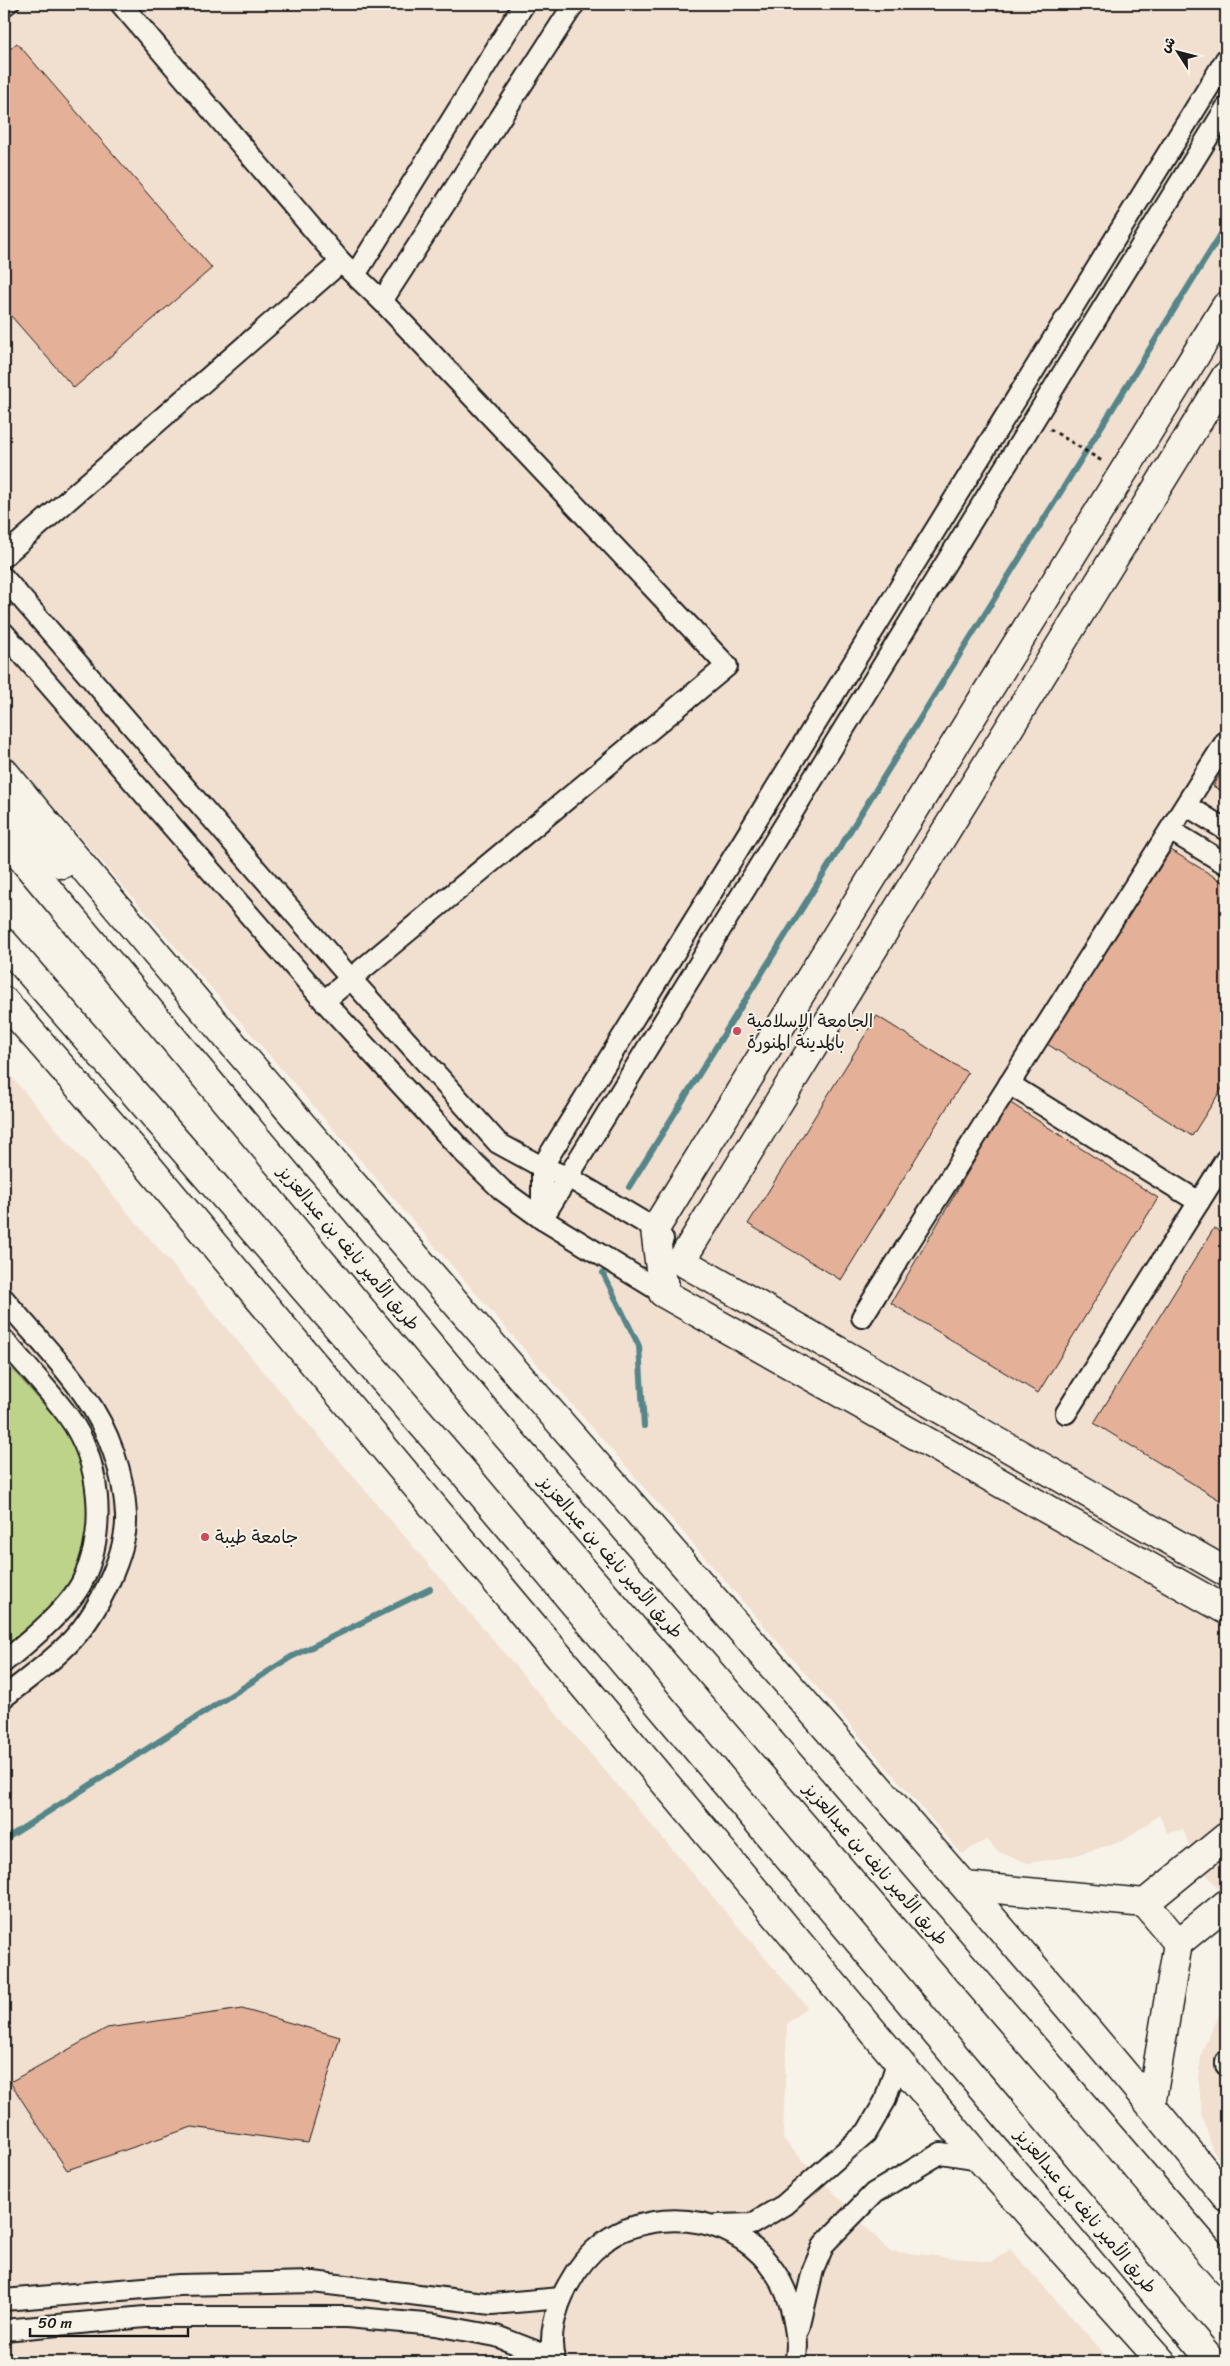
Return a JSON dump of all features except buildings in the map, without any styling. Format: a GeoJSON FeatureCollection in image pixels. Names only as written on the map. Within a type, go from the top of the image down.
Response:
{"type":"FeatureCollection","features":[{"type":"Feature","properties":{"kind":"main road"},"geometry":{"type":"LineString","coordinates":[[1226,306],[655,1229],[663,1293],[1226,1610]]}},
{"type":"Feature","properties":{"kind":"main road"},"geometry":{"type":"LineString","coordinates":[[1226,376],[681,1261],[1226,1572]]}},
{"type":"Feature","properties":{"kind":"main road"},"geometry":{"type":"LineString","coordinates":[[4,772],[132,927],[551,1413],[964,1886],[1151,2104],[1226,2197]]}},
{"type":"Feature","properties":{"kind":"main road"},"geometry":{"type":"LineString","coordinates":[[4,812],[132,927]]}},
{"type":"Feature","properties":{"kind":"main road","name":"طريق الأمير نايف بن عبدالعزيز"},"geometry":{"type":"LineString","coordinates":[[4,837],[505,1434],[1226,2271]]}},
{"type":"Feature","properties":{"kind":"main road","name":"طريق الأمير نايف بن عبدالعزيز"},"geometry":{"type":"LineString","coordinates":[[4,943],[454,1462],[1213,2362]]}},
{"type":"Feature","properties":{"kind":"main road"},"geometry":{"type":"LineString","coordinates":[[4,1002],[148,1166],[980,2159],[1162,2362]]}},
{"type":"Feature","properties":{"kind":"main road"},"geometry":{"type":"LineString","coordinates":[[964,1886],[1145,1903],[1226,1837]]}},
{"type":"Feature","properties":{"kind":"main road"},"geometry":{"type":"LineString","coordinates":[[1145,1903],[1178,1943]]}},
{"type":"Feature","properties":{"kind":"main road"},"geometry":{"type":"LineString","coordinates":[[1151,2104],[1178,1943],[1226,1904]]}},
{"type":"Feature","properties":{"kind":"street"},"geometry":{"type":"LineString","coordinates":[[121,4],[348,268],[382,301],[727,666],[324,1001]]}},
{"type":"Feature","properties":{"kind":"street"},"geometry":{"type":"LineString","coordinates":[[4,556],[348,268],[524,4]]}},
{"type":"Feature","properties":{"kind":"street"},"geometry":{"type":"LineString","coordinates":[[382,301],[574,4]]}},
{"type":"Feature","properties":{"kind":"street"},"geometry":{"type":"LineString","coordinates":[[542,1219],[542,1167],[1226,59]]}},
{"type":"Feature","properties":{"kind":"street"},"geometry":{"type":"LineString","coordinates":[[542,1219],[1226,108]]}},
{"type":"Feature","properties":{"kind":"street"},"geometry":{"type":"LineString","coordinates":[[4,578],[351,979],[498,1144],[542,1167],[568,1177],[655,1229],[681,1261],[663,1293],[542,1219],[502,1190],[464,1153],[324,1001],[4,633]]}},
{"type":"Feature","properties":{"kind":"street"},"geometry":{"type":"LineString","coordinates":[[862,1317],[1226,741]]}},
{"type":"Feature","properties":{"kind":"street"},"geometry":{"type":"LineString","coordinates":[[1186,805],[1226,830]]}},
{"type":"Feature","properties":{"kind":"street"},"geometry":{"type":"LineString","coordinates":[[1170,830],[1226,864]]}},
{"type":"Feature","properties":{"kind":"street"},"geometry":{"type":"LineString","coordinates":[[1009,1084],[1199,1202]]}},
{"type":"Feature","properties":{"kind":"street"},"geometry":{"type":"LineString","coordinates":[[1066,1413],[1226,1159]]}},
{"type":"Feature","properties":{"kind":"street"},"geometry":{"type":"LineString","coordinates":[[4,1299],[84,1395],[103,1428],[120,1467],[127,1517],[120,1552],[104,1597],[73,1639],[4,1698]]}},
{"type":"Feature","properties":{"kind":"street"},"geometry":{"type":"LineString","coordinates":[[4,1340],[69,1417],[86,1450],[96,1491],[98,1536],[83,1581],[61,1611],[4,1662]]}},
{"type":"Feature","properties":{"kind":"street"},"geometry":{"type":"LineString","coordinates":[[4,2330],[144,2317],[347,2317],[435,2325],[496,2336],[554,2360],[553,2327],[561,2298],[579,2266],[605,2241],[638,2225],[674,2219],[713,2225],[752,2224],[784,2205],[867,2132],[885,2101],[898,2059]]}},
{"type":"Feature","properties":{"kind":"street"},"geometry":{"type":"LineString","coordinates":[[798,2355],[813,2270],[824,2244],[874,2193],[941,2153],[980,2159]]}},
{"type":"Feature","properties":{"kind":"street"},"geometry":{"type":"LineString","coordinates":[[713,2225],[744,2240],[772,2266],[790,2300],[798,2355]]}},
{"type":"Feature","properties":{"kind":"street"},"geometry":{"type":"LineString","coordinates":[[4,2300],[179,2285],[313,2282],[492,2304],[561,2298]]}},
{"type":"Feature","properties":{"kind":"lane"},"geometry":{"type":"LineString","coordinates":[[4,12],[14,4]]}},
{"type":"Feature","properties":{"kind":"path"},"geometry":{"type":"LineString","coordinates":[[1066,439],[1104,462]]}},
{"type":"Feature","properties":{"kind":"shaded area","name":"الجامعة الإسلامية بالمدينة المنورة"},"geometry":{"type":"Polygon","coordinates":[[[4,4],[1226,4],[1226,1898],[1196,1862],[1183,1830],[1167,1833],[1159,1815],[1123,1841],[1069,1857],[1028,1863],[998,1852],[987,1839],[962,1854],[4,749],[4,4]]]}},
{"type":"Feature","properties":{"kind":"shaded area","name":"جامعة طيبة"},"geometry":{"type":"Polygon","coordinates":[[[4,1068],[807,2007],[787,2024],[783,2139],[889,2251],[992,2262],[1010,2249],[1112,2362],[4,2362],[4,1068]]]}},
{"type":"Feature","properties":{"kind":"shaded area"},"geometry":{"type":"Polygon","coordinates":[[[1226,2001],[1226,2170],[1212,2149],[1202,2113],[1198,2077],[1202,2051],[1226,2001]]]}},
{"type":"Feature","properties":{"kind":"green space"},"geometry":{"type":"Polygon","coordinates":[[[4,1360],[61,1424],[78,1454],[88,1490],[86,1541],[79,1573],[55,1605],[4,1646],[4,1360]]]}},
{"type":"Feature","properties":{"kind":"waterway"},"geometry":{"type":"LineString","coordinates":[[629,1187],[1226,226]]}},
{"type":"Feature","properties":{"kind":"waterway"},"geometry":{"type":"LineString","coordinates":[[603,1273],[639,1346],[644,1426]]}},
{"type":"Feature","properties":{"kind":"waterway"},"geometry":{"type":"LineString","coordinates":[[4,1840],[291,1657],[430,1589]]}},
{"type":"Feature","properties":{"kind":"place","name":"الجامعة الإسلامية بالمدينة المنورة"},"geometry":{"type":"Point","coordinates":[737,1031]}},
{"type":"Feature","properties":{"kind":"place","name":"جامعة طيبة"},"geometry":{"type":"Point","coordinates":[205,1537]}}]}
